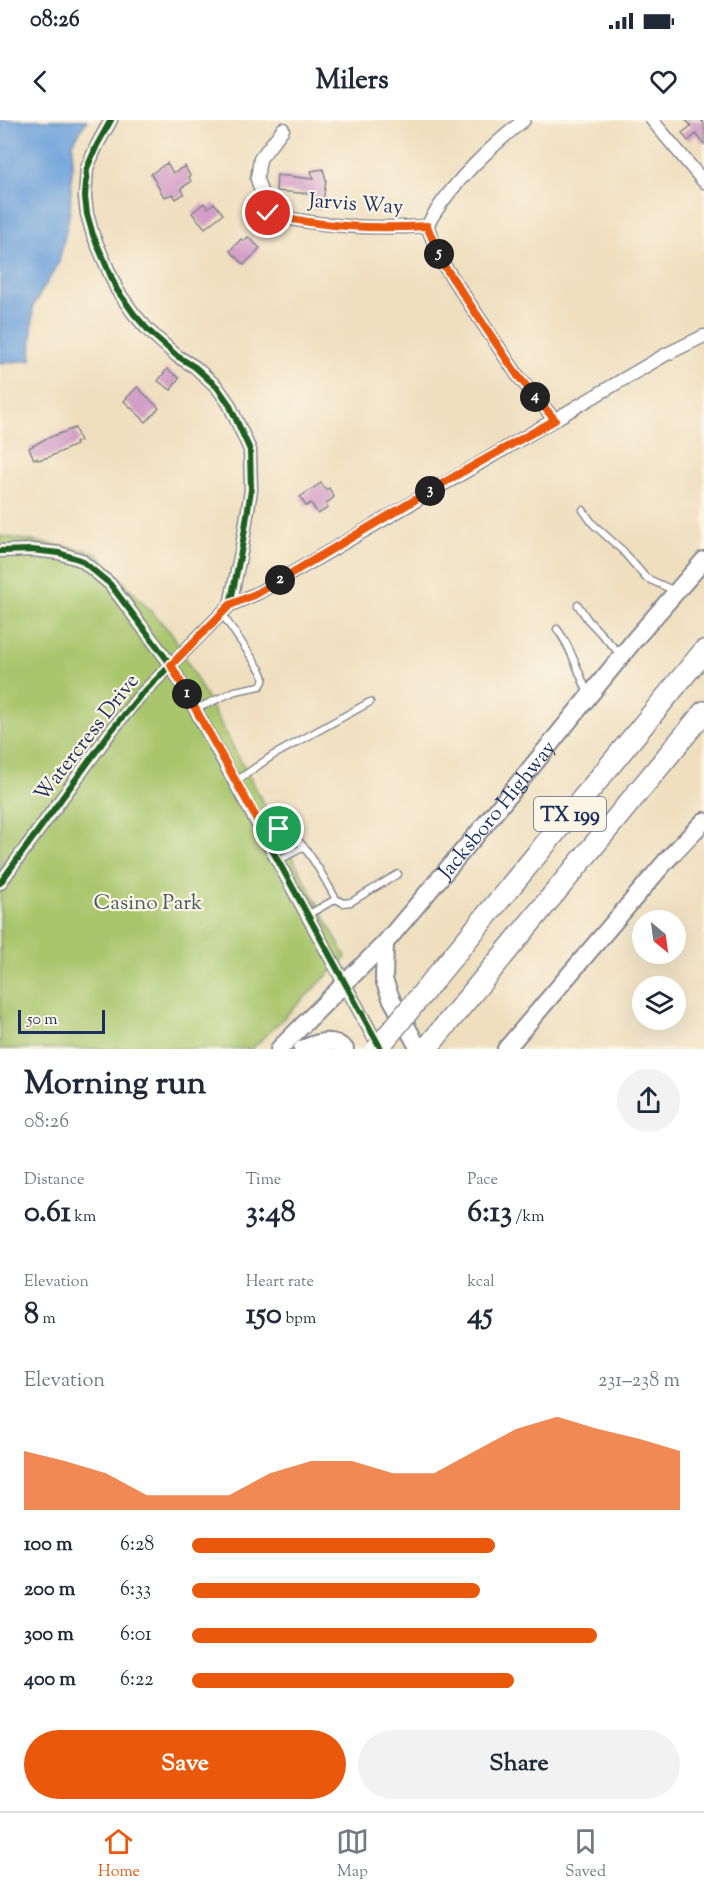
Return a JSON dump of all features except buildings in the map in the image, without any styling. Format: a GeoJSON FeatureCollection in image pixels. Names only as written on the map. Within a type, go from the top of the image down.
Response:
{"type":"FeatureCollection","features":[{"type":"Feature","properties":{"kind":"highway","name":"TX 199"},"geometry":{"type":"LineString","coordinates":[[379,1049],[704,651]]}},
{"type":"Feature","properties":{"kind":"highway"},"geometry":{"type":"LineString","coordinates":[[426,1049],[704,712]]}},
{"type":"Feature","properties":{"kind":"main road","name":"Jacksboro Highway"},"geometry":{"type":"LineString","coordinates":[[279,1049],[385,943],[704,560]]}},
{"type":"Feature","properties":{"kind":"main road"},"geometry":{"type":"LineString","coordinates":[[506,1049],[666,861],[704,821]]}},
{"type":"Feature","properties":{"kind":"main road"},"geometry":{"type":"LineString","coordinates":[[385,943],[384,980],[391,998],[420,1049]]}},
{"type":"Feature","properties":{"kind":"main road"},"geometry":{"type":"LineString","coordinates":[[302,1049],[328,1040],[339,1043],[345,1049]]}},
{"type":"Feature","properties":{"kind":"street"},"geometry":{"type":"LineString","coordinates":[[111,120],[87,168],[85,197],[93,235],[117,290],[134,314],[177,356],[195,367],[218,387],[229,404],[250,450],[251,489],[242,547],[226,610]]}},
{"type":"Feature","properties":{"kind":"street"},"geometry":{"type":"LineString","coordinates":[[524,120],[490,148],[436,208],[427,226],[443,264],[518,376],[555,420]]}},
{"type":"Feature","properties":{"kind":"street"},"geometry":{"type":"LineString","coordinates":[[652,120],[704,182]]}},
{"type":"Feature","properties":{"kind":"street","name":"Jarvis Way"},"geometry":{"type":"LineString","coordinates":[[283,129],[260,159],[257,179],[268,213],[285,218],[379,228],[427,226]]}},
{"type":"Feature","properties":{"kind":"street"},"geometry":{"type":"LineString","coordinates":[[226,610],[665,355],[704,336]]}},
{"type":"Feature","properties":{"kind":"street"},"geometry":{"type":"LineString","coordinates":[[0,551],[32,550],[59,553],[85,563],[110,584],[171,665],[309,914],[379,1049]]}},
{"type":"Feature","properties":{"kind":"street","name":"Watercress Drive"},"geometry":{"type":"LineString","coordinates":[[0,884],[111,731],[139,697],[226,610]]}},
{"type":"Feature","properties":{"kind":"lane"},"geometry":{"type":"LineString","coordinates":[[583,510],[593,524],[622,550],[646,578],[678,592]]}},
{"type":"Feature","properties":{"kind":"lane"},"geometry":{"type":"LineString","coordinates":[[578,604],[588,620],[622,657]]}},
{"type":"Feature","properties":{"kind":"lane"},"geometry":{"type":"LineString","coordinates":[[196,709],[222,695],[260,686],[263,682],[261,671],[226,610]]}},
{"type":"Feature","properties":{"kind":"lane"},"geometry":{"type":"LineString","coordinates":[[557,629],[566,641],[589,696]]}},
{"type":"Feature","properties":{"kind":"lane"},"geometry":{"type":"LineString","coordinates":[[236,781],[272,756],[370,702]]}},
{"type":"Feature","properties":{"kind":"lane"},"geometry":{"type":"LineString","coordinates":[[264,832],[279,829],[291,834],[310,854],[336,899],[342,903],[351,902],[398,874]]}},
{"type":"Feature","properties":{"kind":"lane"},"geometry":{"type":"LineString","coordinates":[[279,860],[304,847]]}},
{"type":"Feature","properties":{"kind":"lane"},"geometry":{"type":"LineString","coordinates":[[309,914],[336,899]]}},
{"type":"Feature","properties":{"kind":"green space","name":"Casino Park"},"geometry":{"type":"Polygon","coordinates":[[[0,536],[87,550],[97,554],[173,635],[346,957],[252,1049],[0,1049],[0,536]]]}},
{"type":"Feature","properties":{"kind":"water"},"geometry":{"type":"Polygon","coordinates":[[[0,120],[87,120],[73,143],[70,212],[59,262],[33,306],[31,360],[0,363],[0,120]]]}},
{"type":"Feature","properties":{"kind":"cycle path"},"geometry":{"type":"LineString","coordinates":[[0,883],[111,731],[139,697],[230,605],[251,490],[250,450],[229,404],[217,387],[195,367],[177,356],[134,314],[117,290],[93,235],[85,197],[87,168],[111,120]]}},
{"type":"Feature","properties":{"kind":"cycle path"},"geometry":{"type":"LineString","coordinates":[[0,551],[32,550],[59,553],[81,560],[110,584],[171,665],[381,1049]]}},
{"type":"Feature","properties":{"kind":"route"},"geometry":{"type":"LineString","coordinates":[[268,213],[285,218],[379,228],[427,226],[443,264],[518,376],[555,420],[457,475],[258,593],[230,605],[171,665],[264,832],[279,829]]}}]}
